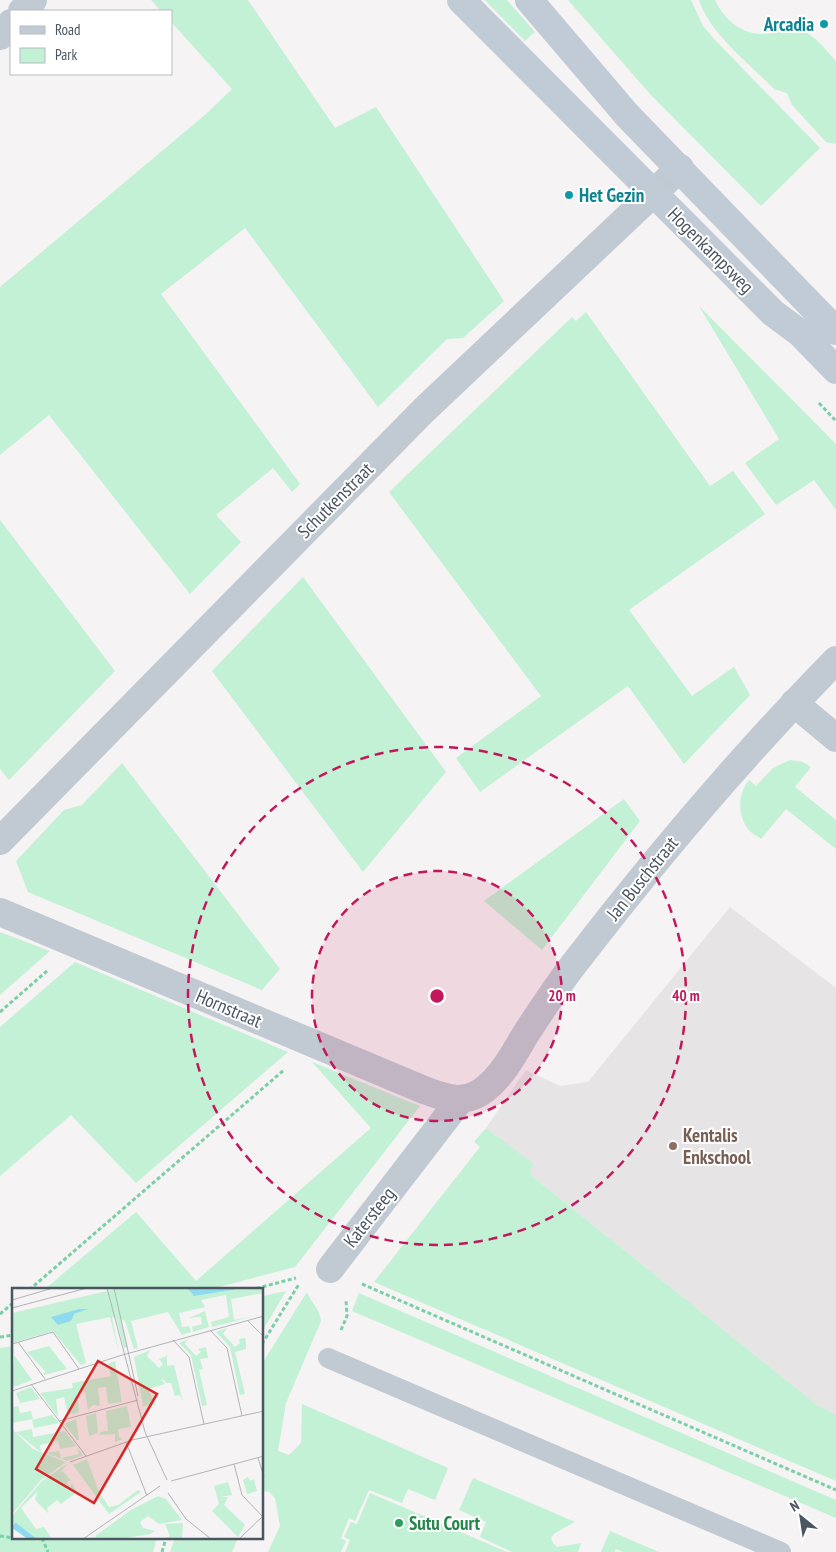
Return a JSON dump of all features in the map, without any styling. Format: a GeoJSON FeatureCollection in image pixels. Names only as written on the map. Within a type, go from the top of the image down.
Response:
{"type":"FeatureCollection","features":[{"type":"Feature","properties":{"kind":"street"},"geometry":{"type":"LineString","coordinates":[[23,10],[33,0]]}},
{"type":"Feature","properties":{"kind":"street","name":"Hogenkampsweg"},"geometry":{"type":"LineString","coordinates":[[461,0],[773,313],[800,333],[836,370]]}},
{"type":"Feature","properties":{"kind":"street","name":"Hogenkampsweg"},"geometry":{"type":"LineString","coordinates":[[530,0],[627,115],[836,331]]}},
{"type":"Feature","properties":{"kind":"street"},"geometry":{"type":"LineString","coordinates":[[0,36],[10,24]]}},
{"type":"Feature","properties":{"kind":"street","name":"Schutkenstraat"},"geometry":{"type":"LineString","coordinates":[[0,841],[424,410],[680,168]]}},
{"type":"Feature","properties":{"kind":"street","name":"Jan Buschstraat"},"geometry":{"type":"LineString","coordinates":[[460,1100],[481,1092],[498,1076],[570,969],[697,809],[836,660]]}},
{"type":"Feature","properties":{"kind":"street"},"geometry":{"type":"LineString","coordinates":[[794,703],[836,738]]}},
{"type":"Feature","properties":{"kind":"street","name":"Hornstraat"},"geometry":{"type":"LineString","coordinates":[[0,912],[424,1090],[451,1100],[460,1100]]}},
{"type":"Feature","properties":{"kind":"street","name":"Katersteeg"},"geometry":{"type":"LineString","coordinates":[[325,1273],[460,1100]]}},
{"type":"Feature","properties":{"kind":"lane"},"geometry":{"type":"LineString","coordinates":[[328,1358],[781,1552]]}},
{"type":"Feature","properties":{"kind":"path"},"geometry":{"type":"LineString","coordinates":[[0,1012],[64,957],[71,941]]}},
{"type":"Feature","properties":{"kind":"path"},"geometry":{"type":"LineString","coordinates":[[31,1288],[300,1056],[307,1041]]}},
{"type":"Feature","properties":{"kind":"path"},"geometry":{"type":"LineString","coordinates":[[259,1288],[325,1273],[836,1490]]}},
{"type":"Feature","properties":{"kind":"path"},"geometry":{"type":"LineString","coordinates":[[264,1342],[325,1273]]}},
{"type":"Feature","properties":{"kind":"path"},"geometry":{"type":"LineString","coordinates":[[325,1273],[346,1290],[347,1316],[328,1358]]}},
{"type":"Feature","properties":{"kind":"path"},"geometry":{"type":"LineString","coordinates":[[0,1314],[12,1304]]}},
{"type":"Feature","properties":{"kind":"path"},"geometry":{"type":"LineString","coordinates":[[43,1540],[48,1552]]}},
{"type":"Feature","properties":{"kind":"shaded area","name":"Kentalis Enkschool"},"geometry":{"type":"Polygon","coordinates":[[[730,907],[836,988],[836,1414],[817,1405],[532,1176],[530,1170],[533,1164],[486,1128],[526,1070],[560,1086],[588,1082],[730,907]]]}},
{"type":"Feature","properties":{"kind":"green space"},"geometry":{"type":"Polygon","coordinates":[[[151,0],[248,0],[335,128],[376,107],[504,301],[463,338],[447,339],[378,407],[245,228],[161,294],[300,484],[292,492],[273,468],[216,515],[241,542],[190,594],[49,415],[0,455],[0,287],[206,114],[232,89],[172,23],[172,10],[160,10],[151,0]]]}},
{"type":"Feature","properties":{"kind":"green space"},"geometry":{"type":"Polygon","coordinates":[[[485,0],[507,0],[535,32],[525,41],[485,0]]]}},
{"type":"Feature","properties":{"kind":"green space"},"geometry":{"type":"Polygon","coordinates":[[[568,0],[691,0],[703,26],[715,40],[820,148],[761,206],[650,94],[568,0]]]}},
{"type":"Feature","properties":{"kind":"green space"},"geometry":{"type":"Polygon","coordinates":[[[699,0],[715,0],[724,15],[737,27],[745,31],[762,34],[787,28],[796,29],[803,31],[821,45],[836,61],[836,144],[826,142],[792,105],[787,93],[774,89],[732,48],[712,24],[699,0]]]}},
{"type":"Feature","properties":{"kind":"green space"},"geometry":{"type":"Polygon","coordinates":[[[699,306],[836,444],[836,510],[814,480],[776,505],[745,463],[779,439],[699,306]]]}},
{"type":"Feature","properties":{"kind":"green space"},"geometry":{"type":"Polygon","coordinates":[[[586,312],[710,486],[733,471],[765,514],[629,610],[692,696],[734,667],[750,695],[684,764],[628,686],[480,792],[456,758],[541,696],[389,492],[572,317],[576,321],[586,312]]]}},
{"type":"Feature","properties":{"kind":"green space"},"geometry":{"type":"Polygon","coordinates":[[[0,520],[115,671],[9,780],[0,769],[0,520]]]}},
{"type":"Feature","properties":{"kind":"green space"},"geometry":{"type":"Polygon","coordinates":[[[303,577],[446,772],[363,872],[212,671],[303,577]]]}},
{"type":"Feature","properties":{"kind":"green space"},"geometry":{"type":"Polygon","coordinates":[[[790,760],[803,762],[811,767],[795,787],[836,820],[836,849],[786,809],[761,839],[749,830],[744,823],[740,804],[745,785],[749,780],[756,786],[773,768],[790,760]]]}},
{"type":"Feature","properties":{"kind":"green space"},"geometry":{"type":"Polygon","coordinates":[[[122,763],[280,969],[262,990],[28,892],[16,861],[64,810],[82,805],[122,763]]]}},
{"type":"Feature","properties":{"kind":"green space"},"geometry":{"type":"Polygon","coordinates":[[[624,799],[640,821],[542,950],[484,901],[624,799]]]}},
{"type":"Feature","properties":{"kind":"green space"},"geometry":{"type":"Polygon","coordinates":[[[0,932],[50,951],[0,995],[0,932]]]}},
{"type":"Feature","properties":{"kind":"green space"},"geometry":{"type":"Polygon","coordinates":[[[75,962],[288,1052],[136,1183],[71,1115],[0,1176],[0,1027],[75,962]]]}},
{"type":"Feature","properties":{"kind":"green space"},"geometry":{"type":"Polygon","coordinates":[[[312,1062],[420,1106],[295,1267],[215,1288],[46,1288],[136,1212],[196,1281],[371,1128],[312,1062]]]}},
{"type":"Feature","properties":{"kind":"green space"},"geometry":{"type":"Polygon","coordinates":[[[486,1128],[534,1164],[530,1170],[532,1176],[817,1405],[836,1414],[836,1481],[374,1282],[480,1147],[474,1142],[486,1128]]]}},
{"type":"Feature","properties":{"kind":"green space"},"geometry":{"type":"Polygon","coordinates":[[[286,1291],[264,1328],[264,1296],[286,1291]]]}},
{"type":"Feature","properties":{"kind":"green space"},"geometry":{"type":"Polygon","coordinates":[[[307,1292],[319,1313],[321,1321],[286,1403],[278,1451],[289,1455],[301,1443],[302,1404],[448,1468],[435,1500],[408,1489],[402,1503],[369,1490],[355,1521],[349,1518],[341,1538],[346,1541],[341,1552],[268,1552],[280,1526],[275,1498],[269,1492],[264,1491],[264,1360],[307,1292]]]}},
{"type":"Feature","properties":{"kind":"green space"},"geometry":{"type":"Polygon","coordinates":[[[359,1293],[836,1500],[836,1518],[352,1311],[359,1293]]]}},
{"type":"Feature","properties":{"kind":"green space"},"geometry":{"type":"Polygon","coordinates":[[[12,1346],[12,1540],[156,1540],[153,1552],[0,1552],[0,1348],[12,1346]]]}},
{"type":"Feature","properties":{"kind":"green space"},"geometry":{"type":"Polygon","coordinates":[[[473,1478],[575,1522],[555,1533],[551,1538],[557,1547],[581,1543],[578,1552],[512,1552],[480,1537],[486,1522],[459,1510],[473,1478]]]}},
{"type":"Feature","properties":{"kind":"green space","name":"Sutu Court"},"geometry":{"type":"Polygon","coordinates":[[[370,1493],[507,1552],[345,1552],[350,1540],[344,1537],[351,1522],[357,1524],[370,1493]]]}},
{"type":"Feature","properties":{"kind":"green space"},"geometry":{"type":"Polygon","coordinates":[[[610,1531],[659,1552],[623,1552],[616,1549],[614,1552],[601,1552],[610,1531]]]}},
{"type":"Feature","properties":{"kind":"green space"},"geometry":{"type":"Polygon","coordinates":[[[174,1540],[237,1540],[232,1552],[170,1552],[174,1540]]]}},
{"type":"Feature","properties":{"kind":"place","name":"Arcadia"},"geometry":{"type":"Point","coordinates":[824,24]}},
{"type":"Feature","properties":{"kind":"place","name":"Het Gezin"},"geometry":{"type":"Point","coordinates":[569,195]}},
{"type":"Feature","properties":{"kind":"place","name":"Kentalis Enkschool"},"geometry":{"type":"Point","coordinates":[673,1146]}},
{"type":"Feature","properties":{"kind":"place","name":"Sutu Court"},"geometry":{"type":"Point","coordinates":[399,1523]}}]}
